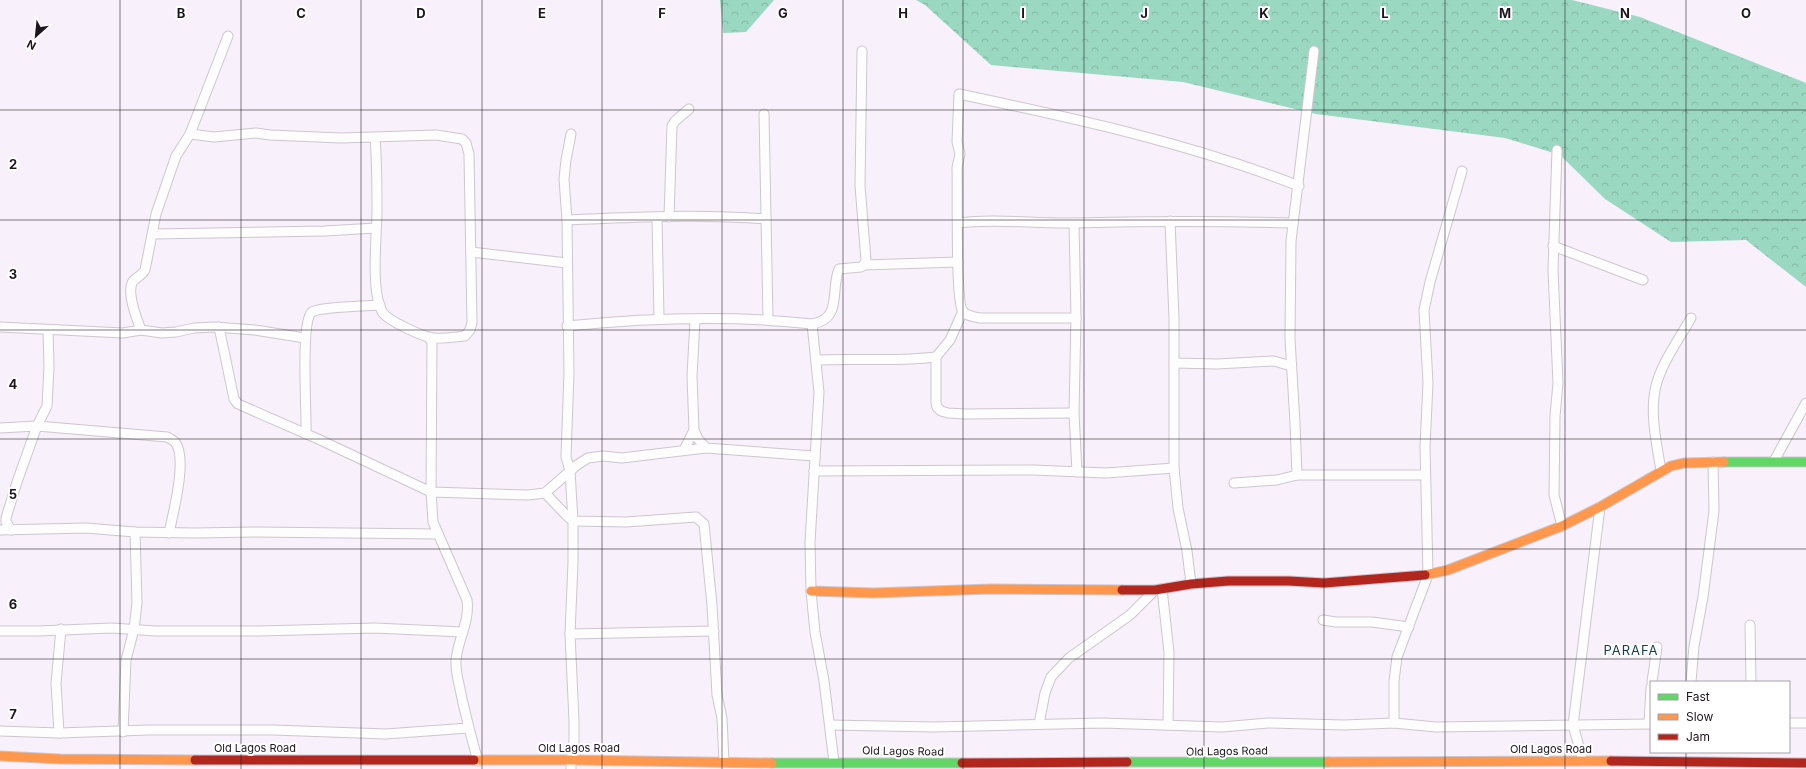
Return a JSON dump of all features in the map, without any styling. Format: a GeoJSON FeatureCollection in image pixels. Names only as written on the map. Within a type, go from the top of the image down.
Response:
{"type":"FeatureCollection","features":[{"type":"Feature","properties":{"kind":"main road"},"geometry":{"type":"LineString","coordinates":[[811,591],[873,593],[991,589],[1159,590],[1191,584],[1228,581],[1289,581],[1324,583],[1428,575],[1448,570],[1562,526],[1600,507],[1671,466],[1712,462],[1806,462]]}},
{"type":"Feature","properties":{"kind":"main road","name":"Old Lagos Road"},"geometry":{"type":"LineString","coordinates":[[0,756],[149,765],[478,761],[489,765],[724,762],[1072,762],[1184,764],[1583,761],[1605,765],[1806,763]]}},
{"type":"Feature","properties":{"kind":"street"},"geometry":{"type":"LineString","coordinates":[[141,330],[133,310],[132,283],[145,270],[156,214],[176,156],[190,134],[228,36]]}},
{"type":"Feature","properties":{"kind":"street"},"geometry":{"type":"LineString","coordinates":[[862,51],[860,186],[866,260],[864,265]]}},
{"type":"Feature","properties":{"kind":"street"},"geometry":{"type":"LineString","coordinates":[[1296,475],[1295,423],[1291,366],[1291,241],[1299,186],[1314,51]]}},
{"type":"Feature","properties":{"kind":"street"},"geometry":{"type":"LineString","coordinates":[[1076,318],[980,318],[969,316],[963,311],[959,298],[958,262],[957,168],[960,154],[957,142],[959,94],[1109,127],[1220,158],[1299,186]]}},
{"type":"Feature","properties":{"kind":"street"},"geometry":{"type":"LineString","coordinates":[[669,217],[672,126],[674,121],[689,109]]}},
{"type":"Feature","properties":{"kind":"street"},"geometry":{"type":"LineString","coordinates":[[764,114],[768,319]]}},
{"type":"Feature","properties":{"kind":"street"},"geometry":{"type":"LineString","coordinates":[[190,134],[214,137],[256,133],[341,138],[436,135],[462,139],[466,143],[469,154],[470,168],[472,323],[470,330],[465,336],[429,337],[389,318],[383,313],[377,294],[375,137]]}},
{"type":"Feature","properties":{"kind":"street"},"geometry":{"type":"LineString","coordinates":[[571,134],[564,178],[567,220],[568,394],[566,457],[570,472],[573,521],[570,634],[574,741],[571,764]]}},
{"type":"Feature","properties":{"kind":"street"},"geometry":{"type":"LineString","coordinates":[[1557,150],[1553,246],[1558,382],[1554,416],[1554,495],[1562,526]]}},
{"type":"Feature","properties":{"kind":"street"},"geometry":{"type":"LineString","coordinates":[[1394,722],[1394,681],[1397,657],[1428,575],[1425,475],[1428,383],[1424,310],[1430,282],[1462,171]]}},
{"type":"Feature","properties":{"kind":"street"},"geometry":{"type":"LineString","coordinates":[[657,217],[659,319]]}},
{"type":"Feature","properties":{"kind":"street"},"geometry":{"type":"LineString","coordinates":[[567,220],[657,217],[737,217],[766,219]]}},
{"type":"Feature","properties":{"kind":"street"},"geometry":{"type":"LineString","coordinates":[[958,222],[986,220],[1074,223],[1098,221],[1293,223]]}},
{"type":"Feature","properties":{"kind":"street"},"geometry":{"type":"LineString","coordinates":[[1170,221],[1174,363],[1174,468],[1178,508],[1188,551],[1191,584]]}},
{"type":"Feature","properties":{"kind":"street"},"geometry":{"type":"LineString","coordinates":[[1074,223],[1076,318],[1074,413],[1077,472]]}},
{"type":"Feature","properties":{"kind":"street"},"geometry":{"type":"LineString","coordinates":[[152,234],[325,231],[376,228]]}},
{"type":"Feature","properties":{"kind":"street"},"geometry":{"type":"LineString","coordinates":[[1553,246],[1643,280]]}},
{"type":"Feature","properties":{"kind":"street"},"geometry":{"type":"LineString","coordinates":[[471,252],[567,263]]}},
{"type":"Feature","properties":{"kind":"street"},"geometry":{"type":"LineString","coordinates":[[567,326],[659,319],[768,319],[812,324],[819,323],[830,316],[833,309],[839,269],[861,267],[864,265],[958,262]]}},
{"type":"Feature","properties":{"kind":"street"},"geometry":{"type":"LineString","coordinates":[[306,434],[305,338],[308,317],[313,312],[324,309],[380,305]]}},
{"type":"Feature","properties":{"kind":"street"},"geometry":{"type":"LineString","coordinates":[[963,311],[950,340],[936,357],[936,403],[937,407],[941,411],[965,414],[1074,413]]}},
{"type":"Feature","properties":{"kind":"street"},"geometry":{"type":"LineString","coordinates":[[1661,471],[1654,413],[1655,390],[1662,371],[1691,318]]}},
{"type":"Feature","properties":{"kind":"street"},"geometry":{"type":"LineString","coordinates":[[695,320],[692,376],[694,430],[698,439],[706,448]]}},
{"type":"Feature","properties":{"kind":"street"},"geometry":{"type":"LineString","coordinates":[[812,324],[819,392],[810,542],[811,591],[815,632],[824,682],[834,762]]}},
{"type":"Feature","properties":{"kind":"street"},"geometry":{"type":"LineString","coordinates":[[0,328],[123,333],[141,330],[162,333],[194,328],[220,327],[255,330],[305,338]]}},
{"type":"Feature","properties":{"kind":"street"},"geometry":{"type":"LineString","coordinates":[[220,327],[234,400],[238,404],[430,492],[528,495],[545,493],[588,458],[603,456],[622,458],[706,448],[814,456]]}},
{"type":"Feature","properties":{"kind":"street"},"geometry":{"type":"LineString","coordinates":[[11,530],[6,522],[6,518],[37,426],[47,406],[49,367],[48,330]]}},
{"type":"Feature","properties":{"kind":"street"},"geometry":{"type":"LineString","coordinates":[[429,337],[432,343],[430,492],[433,522],[467,600],[468,608],[456,658],[456,670],[468,728],[478,761]]}},
{"type":"Feature","properties":{"kind":"street"},"geometry":{"type":"LineString","coordinates":[[816,360],[856,358],[910,360],[936,357]]}},
{"type":"Feature","properties":{"kind":"street"},"geometry":{"type":"LineString","coordinates":[[1174,363],[1217,364],[1274,362],[1291,366]]}},
{"type":"Feature","properties":{"kind":"street"},"geometry":{"type":"LineString","coordinates":[[1774,461],[1806,403]]}},
{"type":"Feature","properties":{"kind":"street"},"geometry":{"type":"LineString","coordinates":[[0,428],[37,426],[167,437],[175,442],[179,451],[180,476],[170,533]]}},
{"type":"Feature","properties":{"kind":"street"},"geometry":{"type":"LineString","coordinates":[[684,450],[694,430]]}},
{"type":"Feature","properties":{"kind":"street"},"geometry":{"type":"LineString","coordinates":[[1691,681],[1694,646],[1714,511],[1712,462]]}},
{"type":"Feature","properties":{"kind":"street"},"geometry":{"type":"LineString","coordinates":[[814,471],[1033,470],[1125,473],[1174,468]]}},
{"type":"Feature","properties":{"kind":"street"},"geometry":{"type":"LineString","coordinates":[[1234,483],[1278,480],[1296,475],[1425,475]]}},
{"type":"Feature","properties":{"kind":"street"},"geometry":{"type":"LineString","coordinates":[[545,493],[566,516],[573,521],[626,522],[696,517],[704,524],[714,632],[717,695],[722,718],[724,762]]}},
{"type":"Feature","properties":{"kind":"street"},"geometry":{"type":"LineString","coordinates":[[1583,761],[1573,725],[1600,507]]}},
{"type":"Feature","properties":{"kind":"street"},"geometry":{"type":"LineString","coordinates":[[0,530],[86,528],[170,533],[438,534]]}},
{"type":"Feature","properties":{"kind":"street"},"geometry":{"type":"LineString","coordinates":[[123,732],[126,660],[134,629],[137,602],[135,532]]}},
{"type":"Feature","properties":{"kind":"street"},"geometry":{"type":"LineString","coordinates":[[1039,724],[1045,693],[1051,677],[1069,658],[1130,615],[1159,590]]}},
{"type":"Feature","properties":{"kind":"street"},"geometry":{"type":"LineString","coordinates":[[1159,590],[1169,652],[1168,725]]}},
{"type":"Feature","properties":{"kind":"street"},"geometry":{"type":"LineString","coordinates":[[1323,620],[1336,622],[1372,622],[1409,627]]}},
{"type":"Feature","properties":{"kind":"street"},"geometry":{"type":"LineString","coordinates":[[1750,625],[1751,681]]}},
{"type":"Feature","properties":{"kind":"street"},"geometry":{"type":"LineString","coordinates":[[0,631],[112,628],[155,631],[259,631],[375,628],[463,632]]}},
{"type":"Feature","properties":{"kind":"street"},"geometry":{"type":"LineString","coordinates":[[59,733],[56,683],[61,629]]}},
{"type":"Feature","properties":{"kind":"street"},"geometry":{"type":"LineString","coordinates":[[570,634],[714,632]]}},
{"type":"Feature","properties":{"kind":"street"},"geometry":{"type":"LineString","coordinates":[[1652,681],[1657,647]]}},
{"type":"Feature","properties":{"kind":"street"},"geometry":{"type":"LineString","coordinates":[[830,725],[934,727],[1102,723],[1222,727],[1268,723],[1344,725],[1394,722],[1436,727],[1650,724]]}},
{"type":"Feature","properties":{"kind":"street"},"geometry":{"type":"LineString","coordinates":[[1790,724],[1806,723]]}},
{"type":"Feature","properties":{"kind":"street"},"geometry":{"type":"LineString","coordinates":[[0,731],[59,733],[302,731],[386,734],[468,728]]}},
{"type":"Feature","properties":{"kind":"green space"},"geometry":{"type":"Polygon","coordinates":[[[720,0],[774,0],[746,32],[723,33],[720,0]]]}},
{"type":"Feature","properties":{"kind":"green space"},"geometry":{"type":"Polygon","coordinates":[[[916,0],[1572,0],[1640,17],[1806,83],[1806,287],[1746,240],[1671,242],[1605,199],[1560,155],[1505,138],[1316,114],[1183,82],[991,65],[925,5],[916,0]]]}},
{"type":"Feature","properties":{"kind":"traffic: fast"},"geometry":{"type":"LineString","coordinates":[[1724,462],[1806,462]]}},
{"type":"Feature","properties":{"kind":"traffic: fast"},"geometry":{"type":"LineString","coordinates":[[1127,762],[1328,762]]}},
{"type":"Feature","properties":{"kind":"traffic: fast"},"geometry":{"type":"LineString","coordinates":[[772,763],[962,763]]}},
{"type":"Feature","properties":{"kind":"traffic: slow"},"geometry":{"type":"LineString","coordinates":[[1425,575],[1448,570],[1562,526],[1600,507],[1671,466],[1684,463],[1724,462]]}},
{"type":"Feature","properties":{"kind":"traffic: slow"},"geometry":{"type":"LineString","coordinates":[[811,591],[873,593],[991,589],[1122,590]]}},
{"type":"Feature","properties":{"kind":"traffic: slow"},"geometry":{"type":"LineString","coordinates":[[0,756],[60,759],[195,760]]}},
{"type":"Feature","properties":{"kind":"traffic: slow"},"geometry":{"type":"LineString","coordinates":[[474,760],[772,763]]}},
{"type":"Feature","properties":{"kind":"traffic: slow"},"geometry":{"type":"LineString","coordinates":[[1328,762],[1611,761]]}},
{"type":"Feature","properties":{"kind":"traffic: jam"},"geometry":{"type":"LineString","coordinates":[[1122,590],[1155,590],[1191,584],[1228,581],[1289,581],[1324,583],[1425,575]]}},
{"type":"Feature","properties":{"kind":"traffic: jam"},"geometry":{"type":"LineString","coordinates":[[195,760],[474,760]]}},
{"type":"Feature","properties":{"kind":"traffic: jam"},"geometry":{"type":"LineString","coordinates":[[1611,761],[1806,763]]}},
{"type":"Feature","properties":{"kind":"traffic: jam"},"geometry":{"type":"LineString","coordinates":[[962,763],[1127,762]]}},
{"type":"Feature","properties":{"kind":"district","name":"PARAFA"},"geometry":{"type":"Point","coordinates":[1631,650]}}]}
